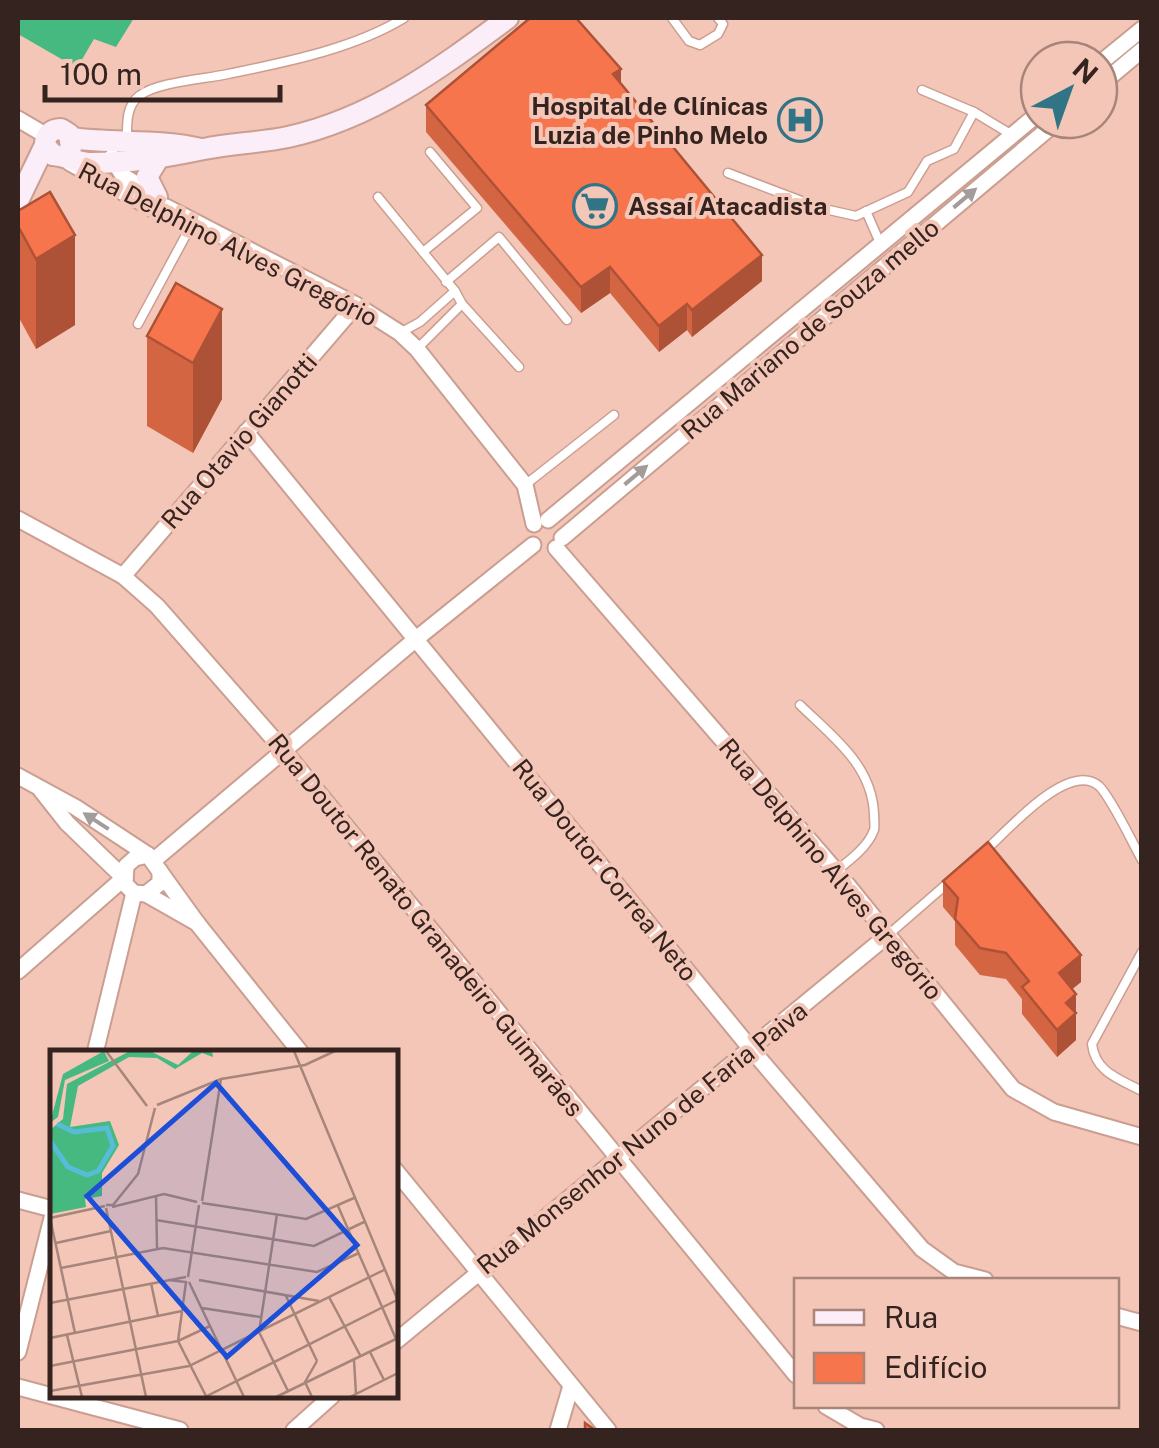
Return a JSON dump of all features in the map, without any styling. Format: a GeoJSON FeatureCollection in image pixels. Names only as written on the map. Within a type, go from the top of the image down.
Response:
{"type":"FeatureCollection","features":[{"type":"Feature","properties":{"kind":"street"},"geometry":{"type":"LineString","coordinates":[[116,149],[158,160],[286,137],[356,116],[434,73],[508,18]]}},
{"type":"Feature","properties":{"kind":"street"},"geometry":{"type":"LineString","coordinates":[[1119,48],[1142,29]]}},
{"type":"Feature","properties":{"kind":"street"},"geometry":{"type":"LineString","coordinates":[[1119,69],[1142,50]]}},
{"type":"Feature","properties":{"kind":"street","name":"Rua Delphino Alves Gregório"},"geometry":{"type":"LineString","coordinates":[[18,119],[56,148],[153,209],[161,202],[400,333],[525,485],[541,522]]}},
{"type":"Feature","properties":{"kind":"street","name":"Rua Mariano de Souza mello"},"geometry":{"type":"LineString","coordinates":[[541,522],[1019,130]]}},
{"type":"Feature","properties":{"kind":"street","name":"Rua Mariano de Souza mello"},"geometry":{"type":"LineString","coordinates":[[558,543],[1034,140]]}},
{"type":"Feature","properties":{"kind":"street"},"geometry":{"type":"LineString","coordinates":[[22,194],[56,148],[84,163],[116,149],[172,142],[204,149]]}},
{"type":"Feature","properties":{"kind":"street"},"geometry":{"type":"LineString","coordinates":[[116,149],[123,176],[161,202]]}},
{"type":"Feature","properties":{"kind":"street"},"geometry":{"type":"LineString","coordinates":[[158,160],[147,177],[161,202]]}},
{"type":"Feature","properties":{"kind":"street","name":"Rua Otavio Gianotti"},"geometry":{"type":"LineString","coordinates":[[123,576],[356,306]]}},
{"type":"Feature","properties":{"kind":"street","name":"Rua Doutor Correa Neto"},"geometry":{"type":"LineString","coordinates":[[246,432],[751,1050],[922,1249],[954,1272],[977,1278]]}},
{"type":"Feature","properties":{"kind":"street","name":"Rua Doutor Renato Granadeiro Guimarães"},"geometry":{"type":"LineString","coordinates":[[18,519],[123,576],[157,606],[284,752],[794,1373]]}},
{"type":"Feature","properties":{"kind":"street"},"geometry":{"type":"LineString","coordinates":[[541,522],[558,526],[558,543],[544,551],[534,545],[530,534],[541,522]]}},
{"type":"Feature","properties":{"kind":"street","name":"Rua Delphino Alves Gregório"},"geometry":{"type":"LineString","coordinates":[[558,543],[836,871],[1013,1088],[1054,1112],[1142,1138]]}},
{"type":"Feature","properties":{"kind":"street"},"geometry":{"type":"LineString","coordinates":[[18,972],[124,878],[130,862],[154,862],[416,639],[534,545]]}},
{"type":"Feature","properties":{"kind":"street"},"geometry":{"type":"LineString","coordinates":[[18,776],[74,807],[154,862],[197,924],[299,1050]]}},
{"type":"Feature","properties":{"kind":"street"},"geometry":{"type":"LineString","coordinates":[[41,790],[66,823],[140,894],[197,924]]}},
{"type":"Feature","properties":{"kind":"street"},"geometry":{"type":"LineString","coordinates":[[140,894],[157,888],[154,862]]}},
{"type":"Feature","properties":{"kind":"street"},"geometry":{"type":"LineString","coordinates":[[96,1050],[140,894]]}},
{"type":"Feature","properties":{"kind":"street","name":"Rua Monsenhor Nuno de Faria Paiva"},"geometry":{"type":"LineString","coordinates":[[398,1340],[888,935]]}},
{"type":"Feature","properties":{"kind":"street"},"geometry":{"type":"LineString","coordinates":[[398,1174],[608,1430]]}},
{"type":"Feature","properties":{"kind":"street"},"geometry":{"type":"LineString","coordinates":[[18,1200],[50,1208]]}},
{"type":"Feature","properties":{"kind":"street"},"geometry":{"type":"LineString","coordinates":[[18,1352],[50,1226]]}},
{"type":"Feature","properties":{"kind":"street"},"geometry":{"type":"LineString","coordinates":[[558,1430],[571,1386]]}},
{"type":"Feature","properties":{"kind":"street"},"geometry":{"type":"LineString","coordinates":[[18,1387],[50,1395]]}},
{"type":"Feature","properties":{"kind":"street"},"geometry":{"type":"LineString","coordinates":[[59,1398],[180,1430]]}},
{"type":"Feature","properties":{"kind":"street"},"geometry":{"type":"LineString","coordinates":[[294,1430],[330,1398]]}},
{"type":"Feature","properties":{"kind":"street"},"geometry":{"type":"LineString","coordinates":[[829,1408],[860,1426],[876,1430]]}},
{"type":"Feature","properties":{"kind":"lane"},"geometry":{"type":"LineString","coordinates":[[116,149],[136,98],[150,90],[324,50],[386,29],[404,18]]}},
{"type":"Feature","properties":{"kind":"lane"},"geometry":{"type":"LineString","coordinates":[[672,18],[690,41],[700,45],[718,34],[724,24],[718,18]]}},
{"type":"Feature","properties":{"kind":"lane"},"geometry":{"type":"LineString","coordinates":[[922,90],[974,112],[1013,135]]}},
{"type":"Feature","properties":{"kind":"lane"},"geometry":{"type":"LineString","coordinates":[[728,173],[843,216],[856,216],[908,192],[927,161],[954,148],[974,112]]}},
{"type":"Feature","properties":{"kind":"lane"},"geometry":{"type":"LineString","coordinates":[[423,252],[478,208],[430,152]]}},
{"type":"Feature","properties":{"kind":"lane"},"geometry":{"type":"LineString","coordinates":[[378,197],[462,304],[519,367]]}},
{"type":"Feature","properties":{"kind":"lane"},"geometry":{"type":"LineString","coordinates":[[866,211],[881,245]]}},
{"type":"Feature","properties":{"kind":"lane"},"geometry":{"type":"LineString","coordinates":[[138,324],[193,222]]}},
{"type":"Feature","properties":{"kind":"lane"},"geometry":{"type":"LineString","coordinates":[[446,282],[499,238],[567,320]]}},
{"type":"Feature","properties":{"kind":"lane"},"geometry":{"type":"LineString","coordinates":[[400,333],[455,291]]}},
{"type":"Feature","properties":{"kind":"lane"},"geometry":{"type":"LineString","coordinates":[[417,349],[462,304]]}},
{"type":"Feature","properties":{"kind":"lane"},"geometry":{"type":"LineString","coordinates":[[525,485],[614,415]]}},
{"type":"Feature","properties":{"kind":"lane"},"geometry":{"type":"LineString","coordinates":[[800,705],[849,753],[867,776],[874,794],[875,829],[856,856],[836,871]]}},
{"type":"Feature","properties":{"kind":"lane"},"geometry":{"type":"LineString","coordinates":[[972,862],[1061,784],[1078,778],[1098,786],[1142,860]]}},
{"type":"Feature","properties":{"kind":"lane"},"geometry":{"type":"LineString","coordinates":[[888,935],[957,876]]}},
{"type":"Feature","properties":{"kind":"lane"},"geometry":{"type":"LineString","coordinates":[[1142,952],[1092,1044],[1093,1057],[1100,1068],[1142,1091]]}},
{"type":"Feature","properties":{"kind":"green space"},"geometry":{"type":"Polygon","coordinates":[[[18,18],[134,18],[116,47],[94,39],[77,68],[18,34],[18,18]]]}},
{"type":"Feature","properties":{"kind":"building","name":"Assaí Atacadista"},"geometry":{"type":"Polygon","coordinates":[[[530,18],[576,18],[621,69],[613,74],[762,255],[692,310],[687,304],[659,326],[610,267],[581,287],[426,105],[530,18]]]}},
{"type":"Feature","properties":{"kind":"building"},"geometry":{"type":"Polygon","coordinates":[[[50,192],[75,235],[36,259],[18,226],[18,211],[50,192]]]}},
{"type":"Feature","properties":{"kind":"building"},"geometry":{"type":"Polygon","coordinates":[[[176,283],[222,309],[193,363],[147,336],[176,283]]]}},
{"type":"Feature","properties":{"kind":"building"},"geometry":{"type":"Polygon","coordinates":[[[988,842],[1081,955],[1059,973],[1076,994],[1066,1003],[1076,1013],[1057,1030],[1022,987],[1029,981],[1006,953],[980,948],[955,919],[958,898],[943,881],[988,842]]]}},
{"type":"Feature","properties":{"kind":"place","name":"Hospital de Clínicas Luzia de Pinho Melo"},"geometry":{"type":"Point","coordinates":[800,120]}},
{"type":"Feature","properties":{"kind":"place","name":"Assaí Atacadista"},"geometry":{"type":"Point","coordinates":[595,206]}}]}
